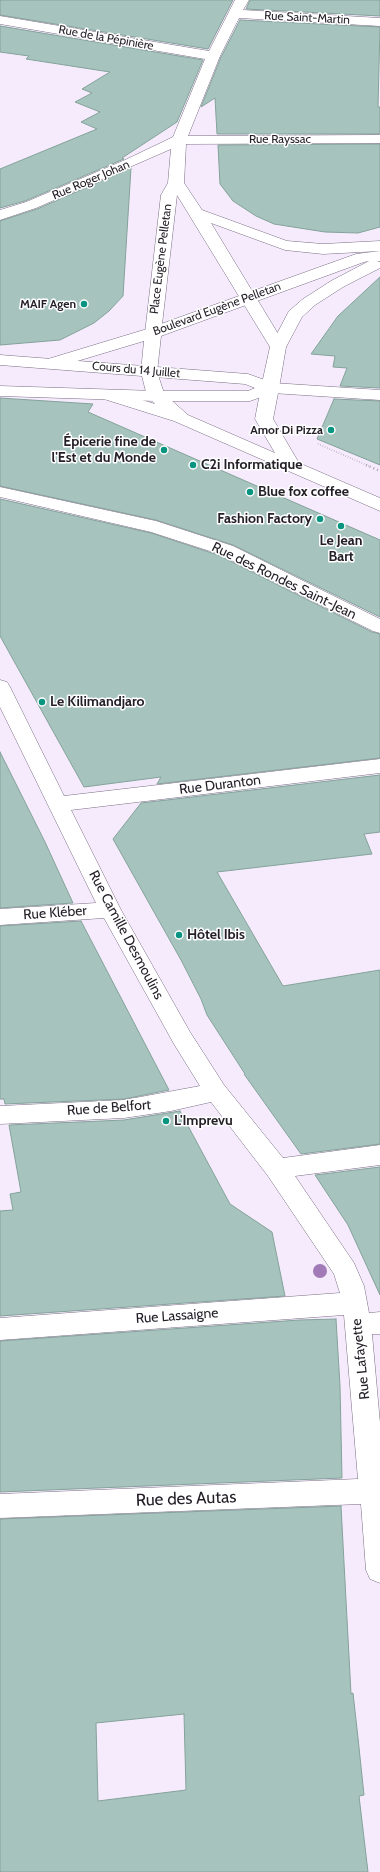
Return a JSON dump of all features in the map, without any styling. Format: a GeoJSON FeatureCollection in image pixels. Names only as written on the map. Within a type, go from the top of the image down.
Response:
{"type":"FeatureCollection","features":[{"type":"Feature","properties":{"kind":"street"},"geometry":{"type":"LineString","coordinates":[[176,183],[180,140],[213,56],[242,0]]}},
{"type":"Feature","properties":{"kind":"street","name":"Rue Saint-Martin"},"geometry":{"type":"LineString","coordinates":[[235,14],[380,22]]}},
{"type":"Feature","properties":{"kind":"street","name":"Rue de la Pépinière"},"geometry":{"type":"LineString","coordinates":[[0,20],[213,56]]}},
{"type":"Feature","properties":{"kind":"street","name":"Rue Rayssac"},"geometry":{"type":"LineString","coordinates":[[180,140],[380,139]]}},
{"type":"Feature","properties":{"kind":"street","name":"Rue Roger Johan"},"geometry":{"type":"LineString","coordinates":[[0,215],[31,205],[180,140]]}},
{"type":"Feature","properties":{"kind":"street","name":"Place Eugène Pelletan"},"geometry":{"type":"LineString","coordinates":[[156,396],[149,372],[169,195],[176,183],[197,213],[278,347]]}},
{"type":"Feature","properties":{"kind":"street"},"geometry":{"type":"LineString","coordinates":[[197,213],[285,244],[323,249],[380,246]]}},
{"type":"Feature","properties":{"kind":"street","name":"Boulevard Eugène Pelletan"},"geometry":{"type":"LineString","coordinates":[[54,363],[153,332],[249,299],[362,257],[380,257]]}},
{"type":"Feature","properties":{"kind":"street"},"geometry":{"type":"LineString","coordinates":[[292,467],[264,419],[278,347],[295,314],[309,302],[337,284],[374,265],[380,257]]}},
{"type":"Feature","properties":{"kind":"street","name":"Cours du 14 Juillet"},"geometry":{"type":"LineString","coordinates":[[0,360],[248,379],[270,388]]}},
{"type":"Feature","properties":{"kind":"street"},"geometry":{"type":"LineString","coordinates":[[270,388],[380,395]]}},
{"type":"Feature","properties":{"kind":"street","name":"Cours du 14 Juillet"},"geometry":{"type":"LineString","coordinates":[[0,391],[156,396],[250,396],[270,388]]}},
{"type":"Feature","properties":{"kind":"street"},"geometry":{"type":"LineString","coordinates":[[110,395],[182,419],[380,505]]}},
{"type":"Feature","properties":{"kind":"street"},"geometry":{"type":"LineString","coordinates":[[156,396],[182,419]]}},
{"type":"Feature","properties":{"kind":"street","name":"Rue des Rondes Saint-Jean"},"geometry":{"type":"LineString","coordinates":[[0,492],[156,527],[226,550],[380,627]]}},
{"type":"Feature","properties":{"kind":"street","name":"Rue Camille Desmoulins"},"geometry":{"type":"LineString","coordinates":[[0,687],[110,910],[182,1038],[216,1092],[277,1169]]}},
{"type":"Feature","properties":{"kind":"street","name":"Rue Duranton"},"geometry":{"type":"LineString","coordinates":[[59,804],[380,766]]}},
{"type":"Feature","properties":{"kind":"street","name":"Rue Kléber"},"geometry":{"type":"LineString","coordinates":[[0,917],[110,910]]}},
{"type":"Feature","properties":{"kind":"street","name":"Rue de Belfort"},"geometry":{"type":"LineString","coordinates":[[0,1115],[124,1109],[171,1102],[216,1092]]}},
{"type":"Feature","properties":{"kind":"street"},"geometry":{"type":"LineString","coordinates":[[277,1169],[380,1155]]}},
{"type":"Feature","properties":{"kind":"street","name":"Rue Lafayette"},"geometry":{"type":"LineString","coordinates":[[277,1169],[345,1270],[364,1316],[373,1491],[380,1570]]}},
{"type":"Feature","properties":{"kind":"street","name":"Rue Lassaigne"},"geometry":{"type":"LineString","coordinates":[[0,1329],[364,1316]]}},
{"type":"Feature","properties":{"kind":"street","name":"Rue des Autas"},"geometry":{"type":"LineString","coordinates":[[0,1506],[373,1491]]}},
{"type":"Feature","properties":{"kind":"path"},"geometry":{"type":"LineString","coordinates":[[312,442],[380,471]]}},
{"type":"Feature","properties":{"kind":"building"},"geometry":{"type":"Polygon","coordinates":[[[0,0],[233,0],[208,49],[0,15],[0,0]]]}},
{"type":"Feature","properties":{"kind":"building"},"geometry":{"type":"Polygon","coordinates":[[[250,0],[380,0],[380,16],[246,9],[250,0]]]}},
{"type":"Feature","properties":{"kind":"building"},"geometry":{"type":"Polygon","coordinates":[[[240,20],[380,27],[378,107],[380,107],[380,134],[217,134],[215,98],[201,107],[221,57],[240,20]]]}},
{"type":"Feature","properties":{"kind":"building"},"geometry":{"type":"Polygon","coordinates":[[[0,26],[203,60],[177,122],[122,158],[124,159],[25,201],[0,208],[0,169],[97,129],[81,122],[100,112],[75,102],[92,93],[82,89],[110,72],[26,59],[29,56],[0,52],[0,26]]]}},
{"type":"Feature","properties":{"kind":"building"},"geometry":{"type":"Polygon","coordinates":[[[380,144],[380,227],[358,233],[325,232],[274,224],[256,216],[233,201],[220,184],[218,145],[380,144]]]}},
{"type":"Feature","properties":{"kind":"building"},"geometry":{"type":"Polygon","coordinates":[[[131,168],[123,296],[109,311],[94,323],[60,340],[0,345],[0,221],[37,209],[131,168]]]}},
{"type":"Feature","properties":{"kind":"building"},"geometry":{"type":"Polygon","coordinates":[[[380,277],[380,388],[340,386],[347,368],[333,367],[335,356],[311,354],[338,316],[380,277]]]}},
{"type":"Feature","properties":{"kind":"building"},"geometry":{"type":"Polygon","coordinates":[[[0,398],[93,404],[88,412],[380,540],[380,617],[233,545],[156,520],[0,486],[0,398]]]}},
{"type":"Feature","properties":{"kind":"building"},"geometry":{"type":"Polygon","coordinates":[[[334,399],[380,401],[380,465],[317,439],[334,399]]]}},
{"type":"Feature","properties":{"kind":"building"},"geometry":{"type":"Polygon","coordinates":[[[0,499],[151,533],[218,555],[372,632],[380,634],[380,758],[157,784],[161,777],[84,787],[0,636],[0,499]]]}},
{"type":"Feature","properties":{"kind":"building"},"geometry":{"type":"Polygon","coordinates":[[[0,752],[45,842],[73,903],[0,908],[0,752]]]}},
{"type":"Feature","properties":{"kind":"building"},"geometry":{"type":"Polygon","coordinates":[[[380,775],[380,832],[364,834],[372,854],[217,872],[283,986],[380,970],[380,1144],[301,1154],[244,1074],[207,1015],[201,999],[181,960],[113,839],[141,803],[380,775]]]}},
{"type":"Feature","properties":{"kind":"building"},"geometry":{"type":"Polygon","coordinates":[[[81,921],[169,1090],[124,1099],[5,1104],[4,1099],[0,1099],[0,926],[81,921]]]}},
{"type":"Feature","properties":{"kind":"building"},"geometry":{"type":"Polygon","coordinates":[[[180,1111],[230,1204],[272,1232],[285,1296],[0,1316],[0,1211],[13,1210],[10,1194],[21,1192],[9,1125],[124,1120],[180,1111]]]}},
{"type":"Feature","properties":{"kind":"building"},"geometry":{"type":"Polygon","coordinates":[[[380,1167],[380,1295],[348,1225],[315,1175],[380,1167]]]}},
{"type":"Feature","properties":{"kind":"building"},"geometry":{"type":"Polygon","coordinates":[[[336,1319],[340,1386],[342,1478],[0,1492],[0,1341],[299,1320],[336,1319]]]}},
{"type":"Feature","properties":{"kind":"building"},"geometry":{"type":"Polygon","coordinates":[[[341,1506],[351,1694],[353,1693],[364,1795],[359,1796],[368,1872],[0,1872],[0,1519],[341,1506]],[[184,1714],[96,1723],[98,1801],[186,1790],[184,1714]]]}},
{"type":"Feature","properties":{"kind":"place","name":"MAIF Agen"},"geometry":{"type":"Point","coordinates":[84,304]}},
{"type":"Feature","properties":{"kind":"place","name":"Amor Di Pizza"},"geometry":{"type":"Point","coordinates":[331,430]}},
{"type":"Feature","properties":{"kind":"place","name":"Épicerie fine de l'Est et du Monde"},"geometry":{"type":"Point","coordinates":[164,450]}},
{"type":"Feature","properties":{"kind":"place","name":"C2i Informatique"},"geometry":{"type":"Point","coordinates":[193,465]}},
{"type":"Feature","properties":{"kind":"place","name":"Blue fox coffee"},"geometry":{"type":"Point","coordinates":[250,492]}},
{"type":"Feature","properties":{"kind":"place","name":"Fashion Factory"},"geometry":{"type":"Point","coordinates":[320,519]}},
{"type":"Feature","properties":{"kind":"place","name":"Le Jean Bart"},"geometry":{"type":"Point","coordinates":[341,526]}},
{"type":"Feature","properties":{"kind":"place","name":"Le Kilimandjaro"},"geometry":{"type":"Point","coordinates":[42,702]}},
{"type":"Feature","properties":{"kind":"place","name":"Hôtel Ibis"},"geometry":{"type":"Point","coordinates":[179,935]}},
{"type":"Feature","properties":{"kind":"place","name":"L'Imprevu"},"geometry":{"type":"Point","coordinates":[166,1121]}}]}
